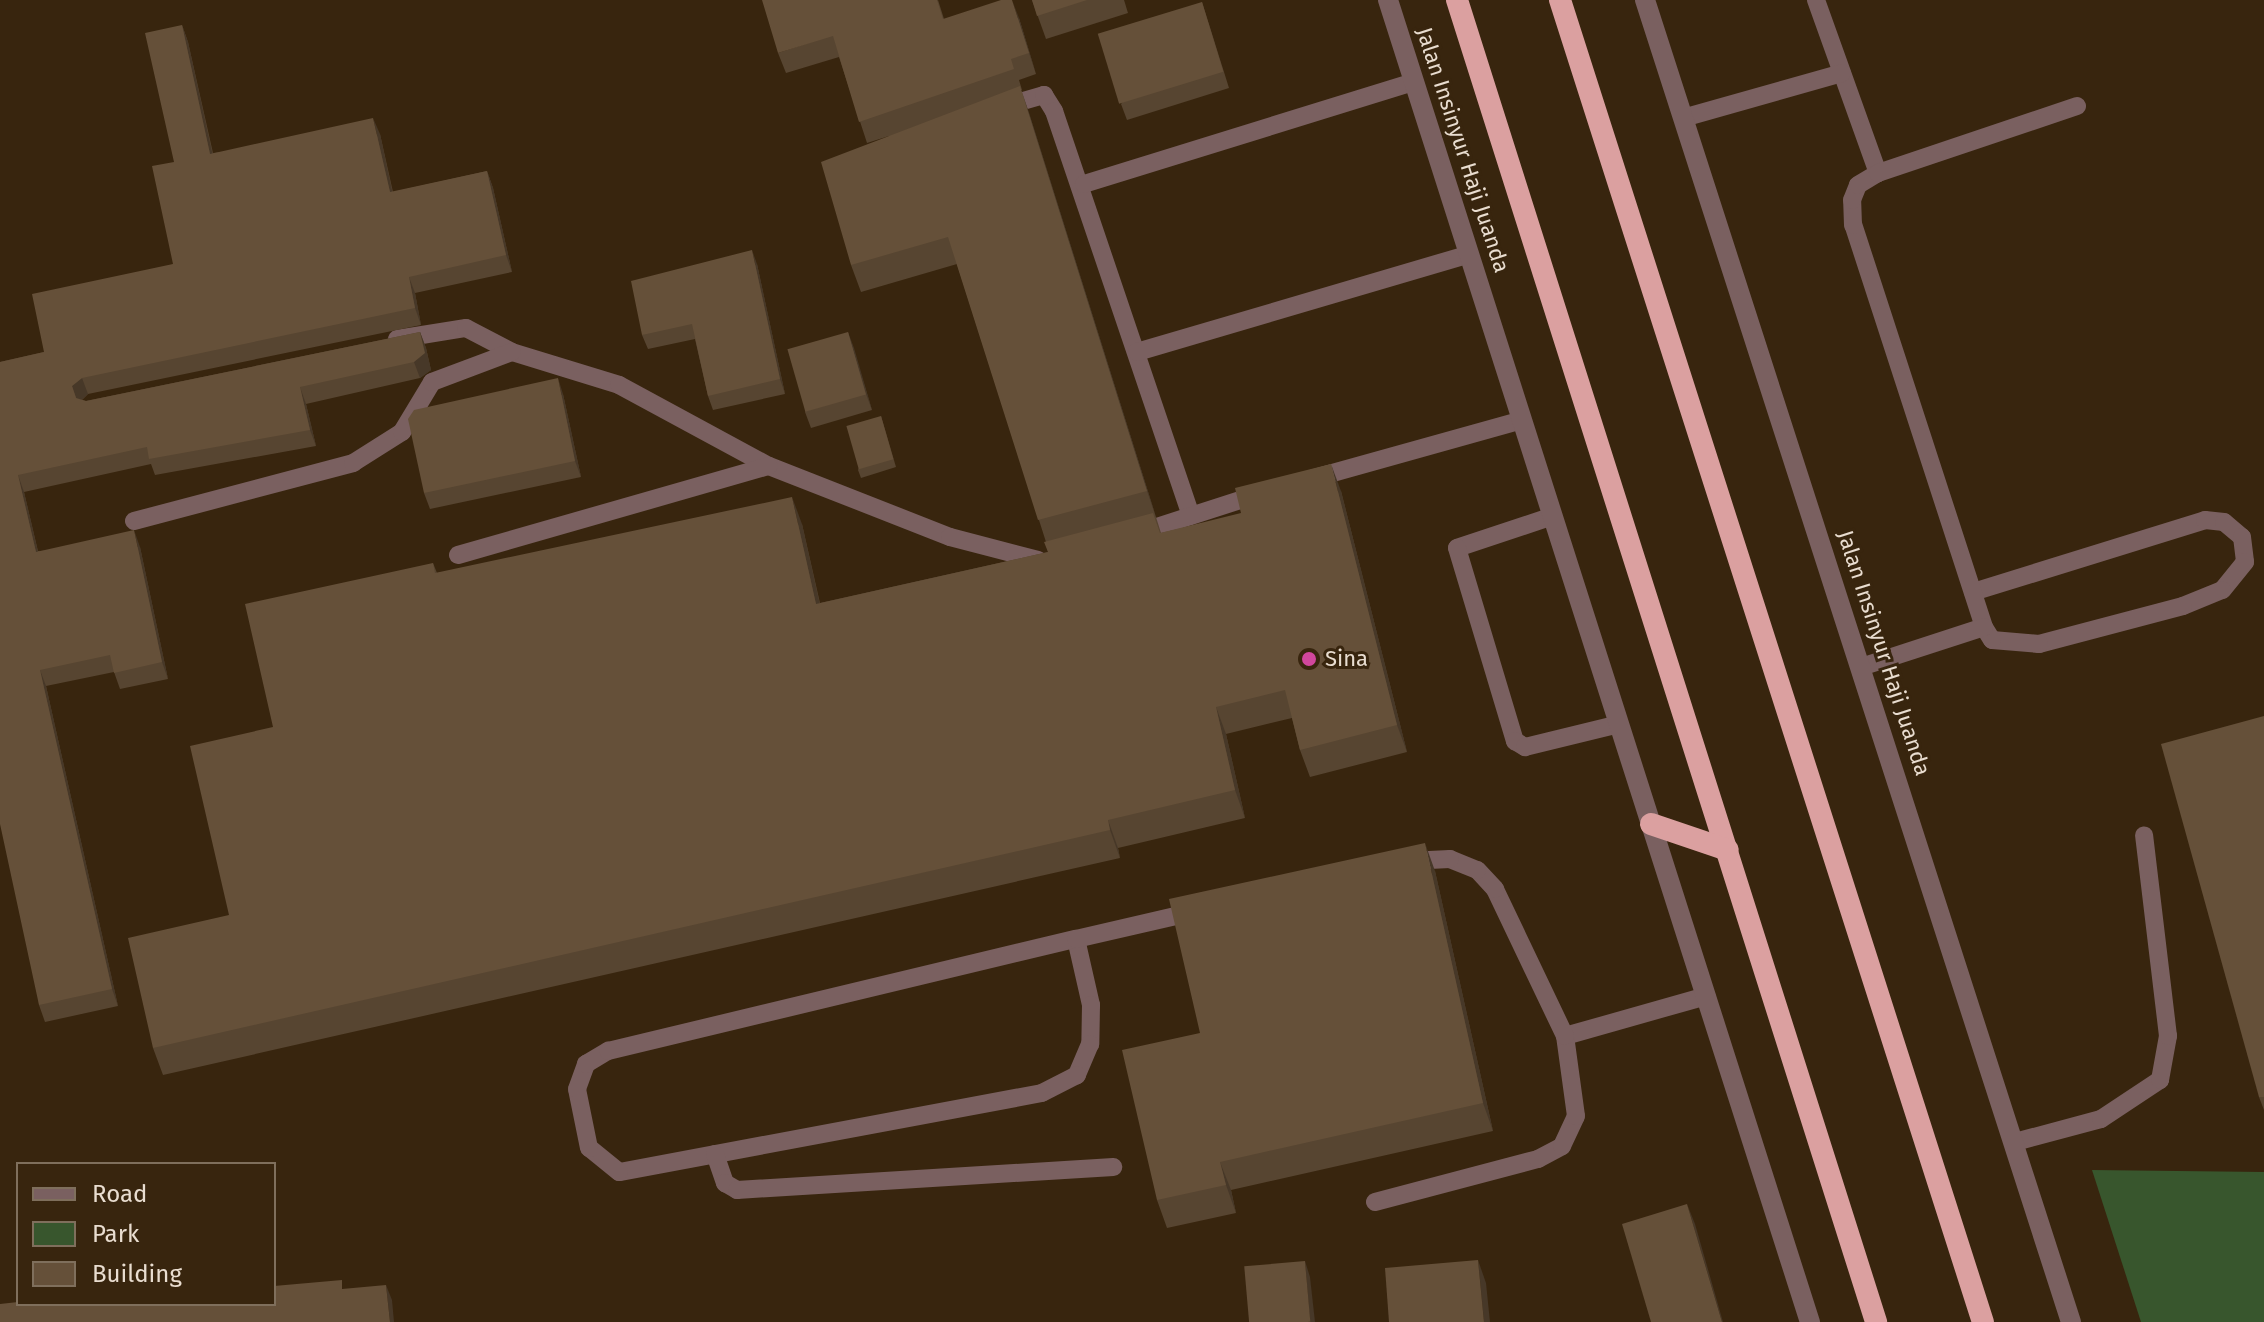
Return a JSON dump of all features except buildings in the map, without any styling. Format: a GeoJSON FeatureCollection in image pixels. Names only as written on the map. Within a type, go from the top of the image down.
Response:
{"type":"FeatureCollection","features":[{"type":"Feature","properties":{"kind":"highway","name":"Jalan Insinyur Haji Juanda"},"geometry":{"type":"LineString","coordinates":[[1457,0],[1876,1322]]}},
{"type":"Feature","properties":{"kind":"highway"},"geometry":{"type":"LineString","coordinates":[[1560,0],[1983,1322]]}},
{"type":"Feature","properties":{"kind":"highway"},"geometry":{"type":"LineString","coordinates":[[1651,824],[1728,850]]}},
{"type":"Feature","properties":{"kind":"street","name":"Jalan Insinyur Haji Juanda"},"geometry":{"type":"LineString","coordinates":[[1388,0],[1810,1322]]}},
{"type":"Feature","properties":{"kind":"street","name":"Jalan Insinyur Haji Juanda"},"geometry":{"type":"LineString","coordinates":[[1645,0],[2071,1322]]}},
{"type":"Feature","properties":{"kind":"lane"},"geometry":{"type":"LineString","coordinates":[[1816,0],[1878,173]]}},
{"type":"Feature","properties":{"kind":"lane"},"geometry":{"type":"LineString","coordinates":[[1683,118],[1842,73]]}},
{"type":"Feature","properties":{"kind":"lane"},"geometry":{"type":"LineString","coordinates":[[1084,184],[1414,82]]}},
{"type":"Feature","properties":{"kind":"lane"},"geometry":{"type":"LineString","coordinates":[[985,113],[1044,95],[1084,184],[1191,515]]}},
{"type":"Feature","properties":{"kind":"lane"},"geometry":{"type":"LineString","coordinates":[[1973,592],[2187,523],[2224,522],[2242,537],[2245,562],[2222,590],[2183,606],[2039,644],[1992,640],[1984,627],[1853,225],[1858,185],[1878,173],[2077,106]]}},
{"type":"Feature","properties":{"kind":"lane"},"geometry":{"type":"LineString","coordinates":[[1137,352],[1469,254]]}},
{"type":"Feature","properties":{"kind":"lane"},"geometry":{"type":"LineString","coordinates":[[368,345],[466,328],[512,352],[619,385],[769,466],[1023,562],[1061,557]]}},
{"type":"Feature","properties":{"kind":"lane"},"geometry":{"type":"LineString","coordinates":[[134,521],[353,463],[402,432],[432,382],[512,352]]}},
{"type":"Feature","properties":{"kind":"lane"},"geometry":{"type":"LineString","coordinates":[[1117,540],[1286,486],[1522,420]]}},
{"type":"Feature","properties":{"kind":"lane"},"geometry":{"type":"LineString","coordinates":[[458,555],[769,466]]}},
{"type":"Feature","properties":{"kind":"lane"},"geometry":{"type":"LineString","coordinates":[[1553,516],[1457,548],[1515,741],[1525,747],[1619,724]]}},
{"type":"Feature","properties":{"kind":"lane"},"geometry":{"type":"LineString","coordinates":[[1861,667],[1984,627]]}},
{"type":"Feature","properties":{"kind":"lane"},"geometry":{"type":"LineString","coordinates":[[2015,1142],[2101,1119],[2160,1080],[2168,1036],[2144,835]]}},
{"type":"Feature","properties":{"kind":"lane"},"geometry":{"type":"LineString","coordinates":[[1375,1202],[1562,1146],[1576,1105],[1565,1036],[1495,889],[1477,870],[1450,859],[1386,866]]}},
{"type":"Feature","properties":{"kind":"lane"},"geometry":{"type":"LineString","coordinates":[[1076,939],[1091,1005],[1090,1044],[1077,1075],[1042,1093],[619,1172],[589,1148],[579,1122],[577,1089],[586,1064],[608,1051],[1076,939],[1216,906]]}},
{"type":"Feature","properties":{"kind":"lane"},"geometry":{"type":"LineString","coordinates":[[1565,1036],[1706,996]]}},
{"type":"Feature","properties":{"kind":"lane"},"geometry":{"type":"LineString","coordinates":[[715,1154],[725,1183],[737,1190],[1113,1167]]}},
{"type":"Feature","properties":{"kind":"green space"},"geometry":{"type":"Polygon","coordinates":[[[2092,1170],[2264,1172],[2264,1322],[2141,1322],[2092,1170]]]}},
{"type":"Feature","properties":{"kind":"place","name":"Sina"},"geometry":{"type":"Point","coordinates":[1309,659]}}]}
